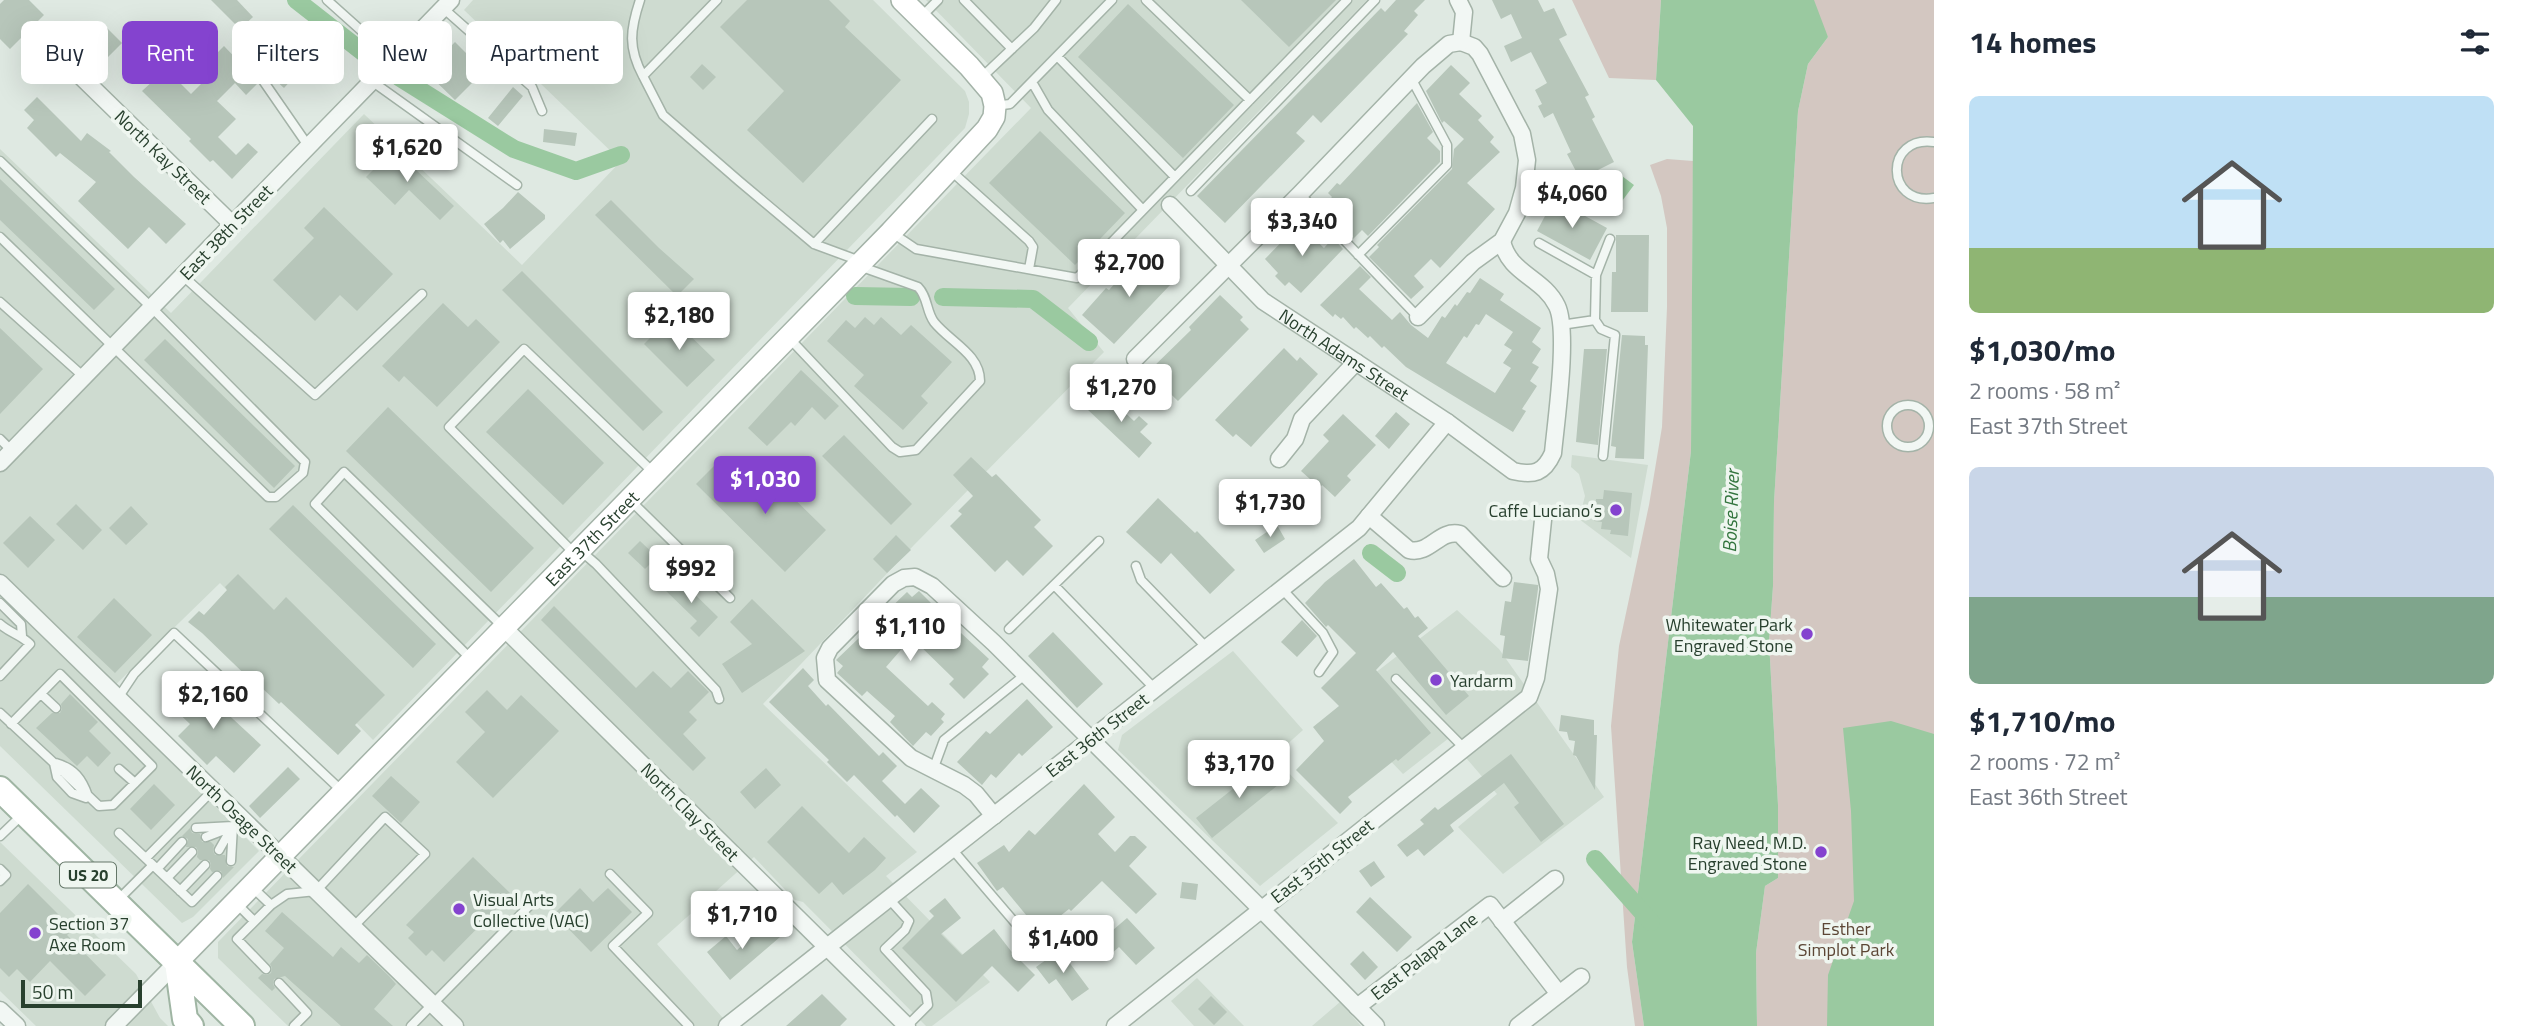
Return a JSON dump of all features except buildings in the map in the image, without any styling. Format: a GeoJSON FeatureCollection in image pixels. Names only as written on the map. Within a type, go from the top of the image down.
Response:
{"type":"FeatureCollection","features":[{"type":"Feature","properties":{"kind":"main road","name":"US 20"},"geometry":{"type":"LineString","coordinates":[[0,789],[242,1026]]}},
{"type":"Feature","properties":{"kind":"main road"},"geometry":{"type":"LineString","coordinates":[[177,962],[185,1019],[191,1026]]}},
{"type":"Feature","properties":{"kind":"street"},"geometry":{"type":"LineString","coordinates":[[902,0],[981,78],[992,93],[995,106]]}},
{"type":"Feature","properties":{"kind":"street"},"geometry":{"type":"LineString","coordinates":[[1458,0],[1464,12],[1461,42]]}},
{"type":"Feature","properties":{"kind":"street","name":"East 38th Street"},"geometry":{"type":"LineString","coordinates":[[431,21],[447,4]]}},
{"type":"Feature","properties":{"kind":"street"},"geometry":{"type":"LineString","coordinates":[[1135,359],[1411,78],[1440,50],[1449,44],[1461,42],[1474,47],[1480,54],[1522,134],[1527,160],[1524,188],[1517,213],[1502,241],[1473,262],[1418,317]]}},
{"type":"Feature","properties":{"kind":"street","name":"North Kay Street"},"geometry":{"type":"LineString","coordinates":[[89,84],[233,225]]}},
{"type":"Feature","properties":{"kind":"street","name":"East 38th Street"},"geometry":{"type":"LineString","coordinates":[[0,463],[371,84]]}},
{"type":"Feature","properties":{"kind":"street","name":"East 37th Street"},"geometry":{"type":"LineString","coordinates":[[177,962],[891,232],[988,129],[994,117],[995,106]]}},
{"type":"Feature","properties":{"kind":"street","name":"North Adams Street"},"geometry":{"type":"LineString","coordinates":[[1170,205],[1263,301],[1447,422],[1513,471],[1525,474],[1537,472],[1547,466],[1553,453],[1563,334],[1561,325]]}},
{"type":"Feature","properties":{"kind":"street"},"geometry":{"type":"LineString","coordinates":[[1502,241],[1504,252],[1513,265],[1541,285],[1557,307],[1561,325]]}},
{"type":"Feature","properties":{"kind":"street"},"geometry":{"type":"LineString","coordinates":[[1279,459],[1295,439],[1302,419],[1356,362]]}},
{"type":"Feature","properties":{"kind":"street","name":"East 36th Street"},"geometry":{"type":"LineString","coordinates":[[727,1026],[1359,528],[1447,422]]}},
{"type":"Feature","properties":{"kind":"street"},"geometry":{"type":"LineString","coordinates":[[1369,516],[1409,551],[1416,552],[1427,548],[1451,532],[1460,534],[1503,578]]}},
{"type":"Feature","properties":{"kind":"street","name":"East 35th Street"},"geometry":{"type":"LineString","coordinates":[[1115,1026],[1529,697],[1536,678],[1549,589],[1539,559],[1543,520]]}},
{"type":"Feature","properties":{"kind":"street"},"geometry":{"type":"LineString","coordinates":[[994,816],[976,794],[964,785],[911,758],[827,680],[825,658],[830,648],[893,584],[904,578],[915,577],[932,586],[1026,674],[1376,1026]]}},
{"type":"Feature","properties":{"kind":"street","name":"North Osage Street"},"geometry":{"type":"LineString","coordinates":[[0,583],[213,790],[237,822],[280,856],[455,1026]]}},
{"type":"Feature","properties":{"kind":"street","name":"North Clay Street"},"geometry":{"type":"LineString","coordinates":[[503,628],[907,1026]]}},
{"type":"Feature","properties":{"kind":"street","name":"East Palapa Lane"},"geometry":{"type":"LineString","coordinates":[[1357,1007],[1490,905],[1502,921],[1555,880]]}},
{"type":"Feature","properties":{"kind":"street"},"geometry":{"type":"LineString","coordinates":[[1502,921],[1559,994]]}},
{"type":"Feature","properties":{"kind":"street"},"geometry":{"type":"LineString","coordinates":[[114,1026],[177,962]]}},
{"type":"Feature","properties":{"kind":"street"},"geometry":{"type":"LineString","coordinates":[[1526,1024],[1581,977]]}},
{"type":"Feature","properties":{"kind":"street"},"geometry":{"type":"LineString","coordinates":[[0,1010],[17,1026]]}},
{"type":"Feature","properties":{"kind":"lane"},"geometry":{"type":"LineString","coordinates":[[327,0],[358,28]]}},
{"type":"Feature","properties":{"kind":"lane"},"geometry":{"type":"LineString","coordinates":[[640,0],[633,23],[633,57],[663,115],[814,244],[918,287],[924,293],[933,320],[980,369],[980,381],[916,450],[900,452],[892,447],[788,337]]}},
{"type":"Feature","properties":{"kind":"lane"},"geometry":{"type":"LineString","coordinates":[[643,76],[717,0]]}},
{"type":"Feature","properties":{"kind":"lane"},"geometry":{"type":"LineString","coordinates":[[920,18],[939,0]]}},
{"type":"Feature","properties":{"kind":"lane"},"geometry":{"type":"LineString","coordinates":[[964,0],[1012,49]]}},
{"type":"Feature","properties":{"kind":"lane"},"geometry":{"type":"LineString","coordinates":[[981,78],[1034,27],[1056,0]]}},
{"type":"Feature","properties":{"kind":"lane"},"geometry":{"type":"LineString","coordinates":[[995,106],[1010,104],[1112,0]]}},
{"type":"Feature","properties":{"kind":"lane"},"geometry":{"type":"LineString","coordinates":[[1146,0],[1250,100]]}},
{"type":"Feature","properties":{"kind":"lane"},"geometry":{"type":"LineString","coordinates":[[891,232],[916,249],[1077,278],[1347,0]]}},
{"type":"Feature","properties":{"kind":"lane"},"geometry":{"type":"LineString","coordinates":[[1191,191],[1376,0]]}},
{"type":"Feature","properties":{"kind":"lane"},"geometry":{"type":"LineString","coordinates":[[447,4],[532,88],[542,111]]}},
{"type":"Feature","properties":{"kind":"lane"},"geometry":{"type":"LineString","coordinates":[[1057,56],[1175,177]]}},
{"type":"Feature","properties":{"kind":"lane"},"geometry":{"type":"LineString","coordinates":[[1358,255],[1447,165],[1447,145],[1411,78]]}},
{"type":"Feature","properties":{"kind":"lane"},"geometry":{"type":"LineString","coordinates":[[1032,82],[1048,110],[1143,210]]}},
{"type":"Feature","properties":{"kind":"lane"},"geometry":{"type":"LineString","coordinates":[[265,84],[309,147]]}},
{"type":"Feature","properties":{"kind":"lane"},"geometry":{"type":"LineString","coordinates":[[376,84],[517,185]]}},
{"type":"Feature","properties":{"kind":"lane"},"geometry":{"type":"LineString","coordinates":[[814,244],[932,119]]}},
{"type":"Feature","properties":{"kind":"lane"},"geometry":{"type":"LineString","coordinates":[[1934,142],[1912,144],[1901,155],[1897,169],[1900,184],[1910,195],[1925,199],[1934,198]]}},
{"type":"Feature","properties":{"kind":"lane"},"geometry":{"type":"LineString","coordinates":[[0,161],[152,307],[305,462],[303,473],[276,498],[268,498],[0,237]]}},
{"type":"Feature","properties":{"kind":"lane"},"geometry":{"type":"LineString","coordinates":[[950,170],[1029,241],[1032,247],[1030,269]]}},
{"type":"Feature","properties":{"kind":"lane"},"geometry":{"type":"LineString","coordinates":[[1300,194],[1418,317]]}},
{"type":"Feature","properties":{"kind":"lane"},"geometry":{"type":"LineString","coordinates":[[1603,456],[1615,335],[1601,329],[1594,320],[1596,275],[1610,239]]}},
{"type":"Feature","properties":{"kind":"lane"},"geometry":{"type":"LineString","coordinates":[[1539,243],[1596,275]]}},
{"type":"Feature","properties":{"kind":"lane"},"geometry":{"type":"LineString","coordinates":[[183,276],[315,395],[422,294]]}},
{"type":"Feature","properties":{"kind":"lane"},"geometry":{"type":"LineString","coordinates":[[0,302],[84,377]]}},
{"type":"Feature","properties":{"kind":"lane"},"geometry":{"type":"LineString","coordinates":[[1561,325],[1594,320]]}},
{"type":"Feature","properties":{"kind":"lane"},"geometry":{"type":"LineString","coordinates":[[654,474],[524,349],[449,427],[577,552],[596,564],[716,690],[719,699]]}},
{"type":"Feature","properties":{"kind":"lane"},"geometry":{"type":"LineString","coordinates":[[1912,405],[1924,412],[1929,426],[1928,433],[1919,444],[1904,447],[1892,439],[1887,426],[1888,419],[1898,408],[1912,405]]}},
{"type":"Feature","properties":{"kind":"lane"},"geometry":{"type":"LineString","coordinates":[[0,439],[12,451]]}},
{"type":"Feature","properties":{"kind":"lane"},"geometry":{"type":"LineString","coordinates":[[472,660],[315,504],[344,472],[503,628]]}},
{"type":"Feature","properties":{"kind":"lane"},"geometry":{"type":"LineString","coordinates":[[629,499],[730,598]]}},
{"type":"Feature","properties":{"kind":"lane"},"geometry":{"type":"LineString","coordinates":[[1009,629],[1098,541]]}},
{"type":"Feature","properties":{"kind":"lane"},"geometry":{"type":"LineString","coordinates":[[1136,566],[1140,580],[1207,648]]}},
{"type":"Feature","properties":{"kind":"lane"},"geometry":{"type":"LineString","coordinates":[[1054,585],[1156,689]]}},
{"type":"Feature","properties":{"kind":"lane"},"geometry":{"type":"LineString","coordinates":[[1282,589],[1323,633],[1334,652],[1319,673]]}},
{"type":"Feature","properties":{"kind":"lane"},"geometry":{"type":"LineString","coordinates":[[0,603],[21,624],[22,636]]}},
{"type":"Feature","properties":{"kind":"lane"},"geometry":{"type":"LineString","coordinates":[[0,624],[10,633],[22,636],[30,644],[0,676]]}},
{"type":"Feature","properties":{"kind":"lane"},"geometry":{"type":"LineString","coordinates":[[118,698],[134,674],[174,632],[343,792]]}},
{"type":"Feature","properties":{"kind":"lane"},"geometry":{"type":"LineString","coordinates":[[11,724],[60,674],[152,766],[113,805],[99,806],[72,793],[57,777],[54,763]]}},
{"type":"Feature","properties":{"kind":"lane"},"geometry":{"type":"LineString","coordinates":[[933,770],[944,740],[1026,674]]}},
{"type":"Feature","properties":{"kind":"lane"},"geometry":{"type":"LineString","coordinates":[[1396,679],[1464,748]]}},
{"type":"Feature","properties":{"kind":"lane"},"geometry":{"type":"LineString","coordinates":[[41,694],[56,708]]}},
{"type":"Feature","properties":{"kind":"lane"},"geometry":{"type":"LineString","coordinates":[[0,713],[54,763],[69,767],[83,781],[89,799]]}},
{"type":"Feature","properties":{"kind":"lane"},"geometry":{"type":"LineString","coordinates":[[119,769],[135,783]]}},
{"type":"Feature","properties":{"kind":"lane"},"geometry":{"type":"LineString","coordinates":[[116,902],[152,864],[213,790]]}},
{"type":"Feature","properties":{"kind":"lane"},"geometry":{"type":"LineString","coordinates":[[0,836],[24,813]]}},
{"type":"Feature","properties":{"kind":"lane"},"geometry":{"type":"LineString","coordinates":[[266,969],[237,939],[271,905],[287,894],[316,891],[385,817],[425,854],[353,928]]}},
{"type":"Feature","properties":{"kind":"lane"},"geometry":{"type":"LineString","coordinates":[[196,828],[237,822]]}},
{"type":"Feature","properties":{"kind":"lane"},"geometry":{"type":"LineString","coordinates":[[206,837],[237,822]]}},
{"type":"Feature","properties":{"kind":"lane"},"geometry":{"type":"LineString","coordinates":[[219,850],[237,822]]}},
{"type":"Feature","properties":{"kind":"lane"},"geometry":{"type":"LineString","coordinates":[[231,861],[237,822]]}},
{"type":"Feature","properties":{"kind":"lane"},"geometry":{"type":"LineString","coordinates":[[119,833],[192,902],[216,876]]}},
{"type":"Feature","properties":{"kind":"lane"},"geometry":{"type":"LineString","coordinates":[[152,864],[182,842]]}},
{"type":"Feature","properties":{"kind":"lane"},"geometry":{"type":"LineString","coordinates":[[952,849],[1017,925]]}},
{"type":"Feature","properties":{"kind":"lane"},"geometry":{"type":"LineString","coordinates":[[167,878],[192,852]]}},
{"type":"Feature","properties":{"kind":"lane"},"geometry":{"type":"LineString","coordinates":[[180,891],[205,865]]}},
{"type":"Feature","properties":{"kind":"lane"},"geometry":{"type":"LineString","coordinates":[[0,869],[6,875],[0,881]]}},
{"type":"Feature","properties":{"kind":"lane"},"geometry":{"type":"LineString","coordinates":[[610,874],[648,913],[613,946],[689,1026]]}},
{"type":"Feature","properties":{"kind":"lane"},"geometry":{"type":"LineString","coordinates":[[251,886],[271,905]]}},
{"type":"Feature","properties":{"kind":"lane"},"geometry":{"type":"LineString","coordinates":[[889,899],[909,921],[905,930],[885,949],[926,993],[928,1005],[907,1026]]}},
{"type":"Feature","properties":{"kind":"lane"},"geometry":{"type":"LineString","coordinates":[[234,902],[254,921]]}},
{"type":"Feature","properties":{"kind":"lane"},"geometry":{"type":"LineString","coordinates":[[411,1026],[533,902]]}},
{"type":"Feature","properties":{"kind":"lane"},"geometry":{"type":"LineString","coordinates":[[279,983],[307,1013],[294,1026]]}},
{"type":"Feature","properties":{"kind":"shaded area"},"geometry":{"type":"Polygon","coordinates":[[[473,0],[873,0],[965,91],[969,114],[965,128],[373,740],[220,583],[106,694],[259,851],[193,917],[182,923],[0,746],[0,149],[171,313],[364,114],[522,265],[621,161],[541,84],[623,84],[623,21],[475,21],[464,10],[473,0]]]}},
{"type":"Feature","properties":{"kind":"shaded area"},"geometry":{"type":"Polygon","coordinates":[[[926,0],[1367,0],[1068,308],[1104,352],[914,545],[763,704],[917,852],[886,876],[990,982],[932,1026],[926,1026],[803,902],[795,900],[754,857],[657,944],[730,1026],[288,1026],[218,958],[218,942],[1031,108],[926,0]]]}},
{"type":"Feature","properties":{"kind":"shaded area"},"geometry":{"type":"Polygon","coordinates":[[[1572,455],[1648,465],[1631,558],[1579,519],[1585,496],[1579,474],[1571,467],[1572,455]]]}},
{"type":"Feature","properties":{"kind":"shaded area"},"geometry":{"type":"Polygon","coordinates":[[[1457,610],[1499,649],[1604,797],[1503,874],[1458,827],[1497,794],[1449,738],[1403,774],[1339,707],[1375,673],[1457,610]]]}},
{"type":"Feature","properties":{"kind":"shaded area"},"geometry":{"type":"Polygon","coordinates":[[[1233,651],[1303,730],[1273,757],[1338,823],[1260,886],[1118,750],[1122,735],[1233,651]]]}},
{"type":"Feature","properties":{"kind":"shaded area"},"geometry":{"type":"Polygon","coordinates":[[[0,842],[136,974],[160,1018],[168,1026],[36,1026],[0,991],[0,842]]]}},
{"type":"Feature","properties":{"kind":"shaded area"},"geometry":{"type":"Polygon","coordinates":[[[1197,978],[1244,1026],[1194,1026],[1171,1001],[1197,978]]]}},
{"type":"Feature","properties":{"kind":"shaded area"},"geometry":{"type":"Polygon","coordinates":[[[1340,1002],[1361,1026],[1312,1026],[1340,1002]]]}},
{"type":"Feature","properties":{"kind":"green space"},"geometry":{"type":"Polygon","coordinates":[[[1572,0],[1661,0],[1656,80],[1609,78],[1572,0]]]}},
{"type":"Feature","properties":{"kind":"green space","name":"Esther Simplot Park"},"geometry":{"type":"Polygon","coordinates":[[[1805,0],[1934,0],[1934,1026],[1757,1026],[1756,953],[1765,886],[1778,878],[1778,805],[1769,641],[1774,502],[1798,111],[1808,64],[1828,37],[1805,0]]]}},
{"type":"Feature","properties":{"kind":"green space"},"geometry":{"type":"Polygon","coordinates":[[[1667,159],[1693,161],[1691,451],[1632,942],[1644,1026],[1635,1026],[1627,967],[1611,726],[1619,646],[1649,505],[1662,427],[1667,228],[1661,196],[1650,165],[1667,159]]]}},
{"type":"Feature","properties":{"kind":"water","name":"Boise River"},"geometry":{"type":"Polygon","coordinates":[[[1661,0],[1814,0],[1828,37],[1808,64],[1798,111],[1774,502],[1769,641],[1778,805],[1778,878],[1765,886],[1756,953],[1757,1026],[1644,1026],[1632,942],[1691,451],[1693,126],[1656,80],[1661,0]]]}},
{"type":"Feature","properties":{"kind":"water"},"geometry":{"type":"Polygon","coordinates":[[[1622,176],[1634,185],[1613,213],[1590,199],[1598,189],[1596,186],[1600,179],[1613,188],[1622,176]]]}},
{"type":"Feature","properties":{"kind":"water"},"geometry":{"type":"Polygon","coordinates":[[[1891,721],[1934,734],[1934,1026],[1827,1026],[1828,975],[1854,901],[1851,811],[1843,728],[1891,721]]]}},
{"type":"Feature","properties":{"kind":"waterway"},"geometry":{"type":"LineString","coordinates":[[296,0],[358,48]]}},
{"type":"Feature","properties":{"kind":"waterway"},"geometry":{"type":"LineString","coordinates":[[410,84],[514,149],[576,171],[621,155]]}},
{"type":"Feature","properties":{"kind":"waterway"},"geometry":{"type":"LineString","coordinates":[[855,296],[911,297]]}},
{"type":"Feature","properties":{"kind":"waterway"},"geometry":{"type":"LineString","coordinates":[[943,297],[1033,299],[1089,342]]}},
{"type":"Feature","properties":{"kind":"waterway"},"geometry":{"type":"LineString","coordinates":[[1371,553],[1397,573]]}},
{"type":"Feature","properties":{"kind":"waterway"},"geometry":{"type":"LineString","coordinates":[[1595,859],[1651,922]]}},
{"type":"Feature","properties":{"kind":"place","name":"Caffe Luciano’s"},"geometry":{"type":"Point","coordinates":[1616,510]}},
{"type":"Feature","properties":{"kind":"place","name":"Whitewater Park Engraved Stone"},"geometry":{"type":"Point","coordinates":[1807,634]}},
{"type":"Feature","properties":{"kind":"place","name":"Yardarm"},"geometry":{"type":"Point","coordinates":[1436,680]}},
{"type":"Feature","properties":{"kind":"place","name":"Ray Need, M.D. Engraved Stone"},"geometry":{"type":"Point","coordinates":[1821,852]}},
{"type":"Feature","properties":{"kind":"place","name":"Visual Arts Collective (VAC)"},"geometry":{"type":"Point","coordinates":[459,909]}},
{"type":"Feature","properties":{"kind":"place","name":"Section 37 Axe Room"},"geometry":{"type":"Point","coordinates":[35,933]}}]}
